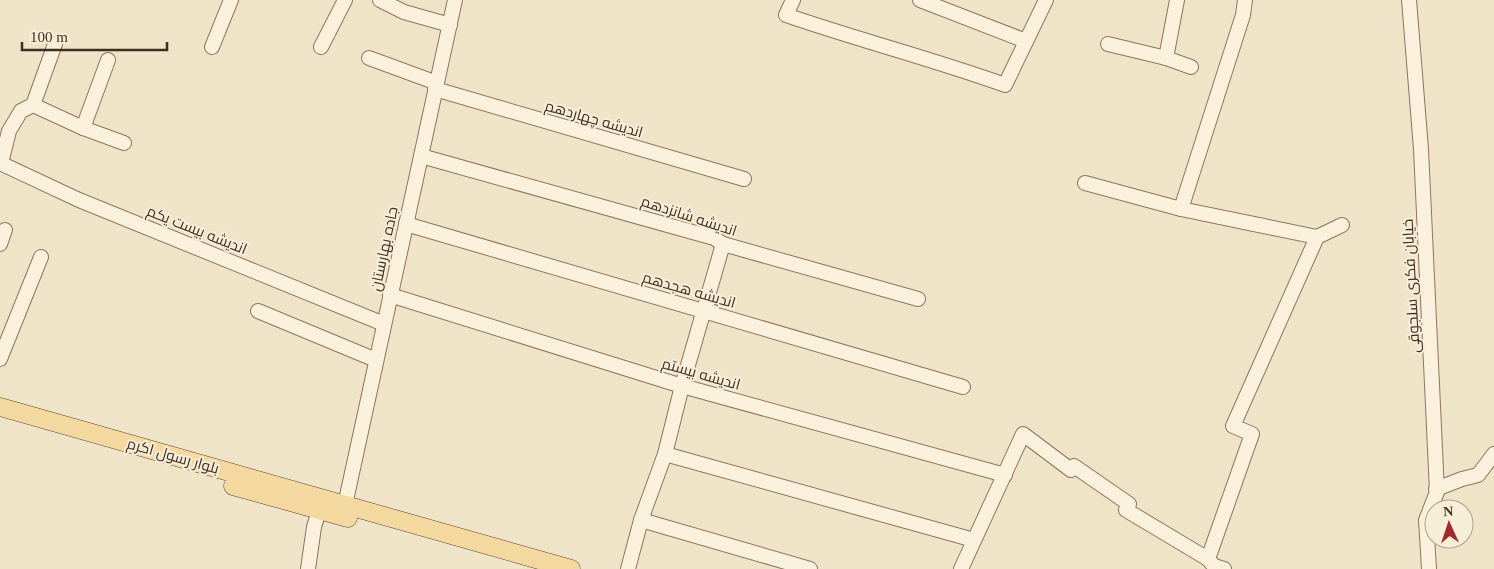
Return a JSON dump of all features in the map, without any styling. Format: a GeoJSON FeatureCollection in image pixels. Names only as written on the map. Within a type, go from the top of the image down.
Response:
{"type":"FeatureCollection","features":[{"type":"Feature","properties":{"kind":"main road","name":"بلوار رسول اکرم"},"geometry":{"type":"LineString","coordinates":[[0,407],[532,569]]}},
{"type":"Feature","properties":{"kind":"main road","name":"بلوار رسول اکرم"},"geometry":{"type":"LineString","coordinates":[[0,419],[319,511],[344,511],[571,569]]}},
{"type":"Feature","properties":{"kind":"street"},"geometry":{"type":"LineString","coordinates":[[212,47],[231,0]]}},
{"type":"Feature","properties":{"kind":"street"},"geometry":{"type":"LineString","coordinates":[[321,46],[345,0]]}},
{"type":"Feature","properties":{"kind":"street"},"geometry":{"type":"LineString","coordinates":[[380,0],[404,12],[450,25]]}},
{"type":"Feature","properties":{"kind":"street","name":"جاده بهارستان"},"geometry":{"type":"LineString","coordinates":[[344,511],[455,0]]}},
{"type":"Feature","properties":{"kind":"street"},"geometry":{"type":"LineString","coordinates":[[793,0],[786,15],[1005,84],[1046,0]]}},
{"type":"Feature","properties":{"kind":"street"},"geometry":{"type":"LineString","coordinates":[[920,0],[1026,41]]}},
{"type":"Feature","properties":{"kind":"street"},"geometry":{"type":"LineString","coordinates":[[1166,58],[1177,0]]}},
{"type":"Feature","properties":{"kind":"street"},"geometry":{"type":"LineString","coordinates":[[1181,209],[1240,24],[1245,0]]}},
{"type":"Feature","properties":{"kind":"street","name":"خیابان فکری سلجوقی"},"geometry":{"type":"LineString","coordinates":[[1409,0],[1421,149],[1436,490],[1426,520],[1429,569]]}},
{"type":"Feature","properties":{"kind":"street"},"geometry":{"type":"LineString","coordinates":[[1,163],[9,131],[21,111],[34,105],[55,44]]}},
{"type":"Feature","properties":{"kind":"street"},"geometry":{"type":"LineString","coordinates":[[1108,44],[1166,58],[1191,67]]}},
{"type":"Feature","properties":{"kind":"street","name":"اندیشه چهاردهم"},"geometry":{"type":"LineString","coordinates":[[369,58],[436,86],[744,179]]}},
{"type":"Feature","properties":{"kind":"street"},"geometry":{"type":"LineString","coordinates":[[83,128],[108,60]]}},
{"type":"Feature","properties":{"kind":"street"},"geometry":{"type":"LineString","coordinates":[[34,105],[83,128],[124,143]]}},
{"type":"Feature","properties":{"kind":"street","name":"اندیشه شانزدهم"},"geometry":{"type":"LineString","coordinates":[[421,156],[714,238],[723,244],[918,300]]}},
{"type":"Feature","properties":{"kind":"street","name":"اندیشه بیست یکم"},"geometry":{"type":"LineString","coordinates":[[1,163],[79,200],[384,324]]}},
{"type":"Feature","properties":{"kind":"street"},"geometry":{"type":"LineString","coordinates":[[1085,183],[1181,209],[1317,237],[1342,225]]}},
{"type":"Feature","properties":{"kind":"street","name":"اندیشه هجدهم"},"geometry":{"type":"LineString","coordinates":[[406,224],[963,387]]}},
{"type":"Feature","properties":{"kind":"street"},"geometry":{"type":"LineString","coordinates":[[0,244],[6,230]]}},
{"type":"Feature","properties":{"kind":"street"},"geometry":{"type":"LineString","coordinates":[[1208,559],[1252,434],[1233,426],[1317,237]]}},
{"type":"Feature","properties":{"kind":"street"},"geometry":{"type":"LineString","coordinates":[[628,569],[641,520],[665,454],[682,386],[723,244]]}},
{"type":"Feature","properties":{"kind":"street"},"geometry":{"type":"LineString","coordinates":[[0,359],[41,257]]}},
{"type":"Feature","properties":{"kind":"street","name":"اندیشه بیستم"},"geometry":{"type":"LineString","coordinates":[[390,295],[682,386],[1006,476]]}},
{"type":"Feature","properties":{"kind":"street"},"geometry":{"type":"LineString","coordinates":[[258,311],[376,360]]}},
{"type":"Feature","properties":{"kind":"street"},"geometry":{"type":"LineString","coordinates":[[961,569],[1006,476],[1023,434],[1071,470],[1074,466],[1130,504],[1126,510],[1208,559],[1214,566],[1224,569]]}},
{"type":"Feature","properties":{"kind":"street"},"geometry":{"type":"LineString","coordinates":[[665,454],[974,540]]}},
{"type":"Feature","properties":{"kind":"street"},"geometry":{"type":"LineString","coordinates":[[1436,490],[1462,479],[1478,475],[1494,454]]}},
{"type":"Feature","properties":{"kind":"street"},"geometry":{"type":"LineString","coordinates":[[308,569],[314,527],[319,511]]}},
{"type":"Feature","properties":{"kind":"street"},"geometry":{"type":"LineString","coordinates":[[641,520],[810,569]]}}]}
